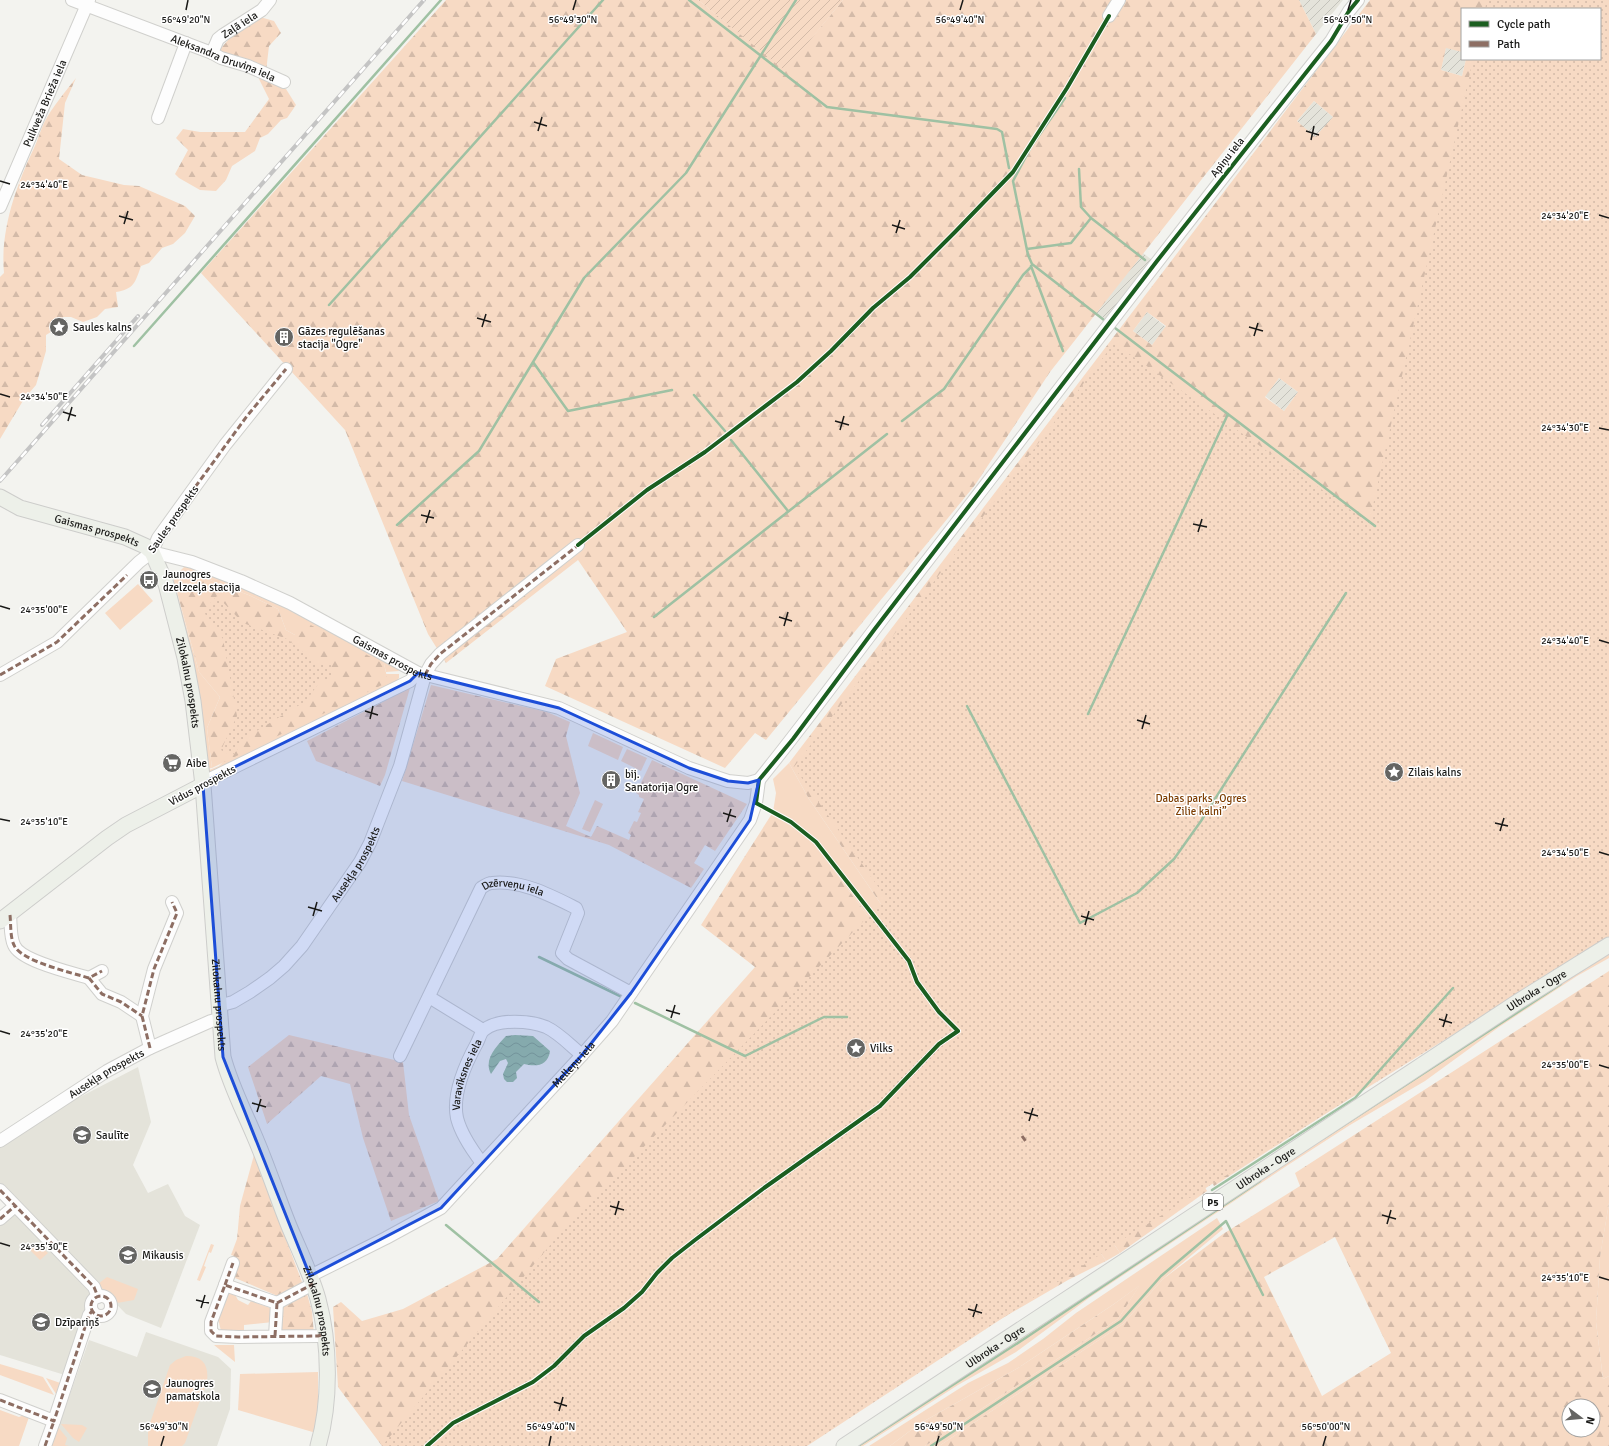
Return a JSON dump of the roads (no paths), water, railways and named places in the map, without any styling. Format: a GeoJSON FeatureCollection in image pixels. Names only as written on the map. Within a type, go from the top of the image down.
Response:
{"type":"FeatureCollection","features":[{"type":"Feature","properties":{"kind":"main road","name":"Gaismas prospekts"},"geometry":{"type":"LineString","coordinates":[[0,497],[20,508],[34,513],[125,537],[145,546],[152,552]]}},
{"type":"Feature","properties":{"kind":"main road","name":"Zilokalnu prospekts"},"geometry":{"type":"LineString","coordinates":[[152,552],[166,584],[185,658],[193,701],[203,786],[218,1012],[226,1071],[259,1147],[318,1299],[324,1334],[327,1377],[325,1402],[318,1446]]}},
{"type":"Feature","properties":{"kind":"main road","name":"Vidus prospekts"},"geometry":{"type":"LineString","coordinates":[[5,918],[120,829],[203,786]]}},
{"type":"Feature","properties":{"kind":"main road","name":"Ulbroka - Ogre"},"geometry":{"type":"LineString","coordinates":[[844,1446],[1435,1056],[1558,976],[1609,945]]}},
{"type":"Feature","properties":{"kind":"street","name":"Aleksandra Druviņa iela"},"geometry":{"type":"LineString","coordinates":[[72,0],[88,3],[221,58],[248,66],[284,82]]}},
{"type":"Feature","properties":{"kind":"street","name":"Zaļā iela"},"geometry":{"type":"LineString","coordinates":[[212,53],[218,40],[262,10],[270,0]]}},
{"type":"Feature","properties":{"kind":"street"},"geometry":{"type":"LineString","coordinates":[[1109,16],[1119,0]]}},
{"type":"Feature","properties":{"kind":"street","name":"Apiņu iela"},"geometry":{"type":"LineString","coordinates":[[759,780],[793,739],[874,630],[1108,325],[1331,40],[1349,10],[1358,0]]}},
{"type":"Feature","properties":{"kind":"street","name":"Pulkveža Brieža iela"},"geometry":{"type":"LineString","coordinates":[[0,207],[88,3]]}},
{"type":"Feature","properties":{"kind":"street"},"geometry":{"type":"LineString","coordinates":[[158,118],[186,43]]}},
{"type":"Feature","properties":{"kind":"street","name":"Saules prospekts"},"geometry":{"type":"LineString","coordinates":[[0,675],[57,642],[139,562],[152,552],[158,538],[226,445],[286,369]]}},
{"type":"Feature","properties":{"kind":"street"},"geometry":{"type":"LineString","coordinates":[[422,674],[440,654],[578,545]]}},
{"type":"Feature","properties":{"kind":"street","name":"Gaismas prospekts"},"geometry":{"type":"LineString","coordinates":[[152,552],[192,562],[241,581],[290,603],[422,674],[559,708],[689,768],[728,780],[748,783],[759,780]]}},
{"type":"Feature","properties":{"kind":"street","name":"Vidus prospekts"},"geometry":{"type":"LineString","coordinates":[[203,786],[212,778],[422,674]]}},
{"type":"Feature","properties":{"kind":"street","name":"Ausekļa prospekts"},"geometry":{"type":"LineString","coordinates":[[0,1141],[82,1086],[150,1048],[211,1021],[218,1012],[250,992],[284,966],[302,946],[360,862],[370,844],[398,772],[416,712],[422,674]]}},
{"type":"Feature","properties":{"kind":"street","name":"Melleņu iela"},"geometry":{"type":"LineString","coordinates":[[277,1303],[311,1280],[441,1208],[612,1021],[750,820],[756,803],[759,780]]}},
{"type":"Feature","properties":{"kind":"street","name":"Dzērveņu iela"},"geometry":{"type":"LineString","coordinates":[[400,1056],[481,888],[491,882],[532,888],[576,908],[578,913],[562,953],[568,960],[631,993]]}},
{"type":"Feature","properties":{"kind":"street"},"geometry":{"type":"LineString","coordinates":[[150,1048],[142,1016],[154,969],[177,913],[172,902]]}},
{"type":"Feature","properties":{"kind":"street"},"geometry":{"type":"LineString","coordinates":[[5,918],[14,946],[22,955],[61,970],[89,978],[102,994],[121,1002],[142,1016]]}},
{"type":"Feature","properties":{"kind":"street"},"geometry":{"type":"LineString","coordinates":[[89,978],[102,971]]}},
{"type":"Feature","properties":{"kind":"street","name":"Varavīksnes iela"},"geometry":{"type":"LineString","coordinates":[[429,997],[483,1030]]}},
{"type":"Feature","properties":{"kind":"street","name":"Varavīksnes iela"},"geometry":{"type":"LineString","coordinates":[[482,1163],[472,1150],[459,1125],[456,1106],[459,1083],[466,1063],[483,1030],[492,1025],[507,1022],[535,1024],[547,1028],[582,1055]]}},
{"type":"Feature","properties":{"kind":"street"},"geometry":{"type":"LineString","coordinates":[[0,1190],[96,1292],[107,1298],[110,1304],[115,1308],[103,1316],[97,1315],[92,1311]]}},
{"type":"Feature","properties":{"kind":"street"},"geometry":{"type":"LineString","coordinates":[[0,1219],[15,1206]]}},
{"type":"Feature","properties":{"kind":"street"},"geometry":{"type":"LineString","coordinates":[[233,1263],[211,1322],[211,1331],[216,1336],[318,1336],[324,1334]]}},
{"type":"Feature","properties":{"kind":"street"},"geometry":{"type":"LineString","coordinates":[[225,1285],[277,1303],[275,1336]]}},
{"type":"Feature","properties":{"kind":"street"},"geometry":{"type":"LineString","coordinates":[[45,1446],[92,1311],[92,1302],[96,1292]]}},
{"type":"Feature","properties":{"kind":"street"},"geometry":{"type":"LineString","coordinates":[[0,1400],[54,1421]]}},
{"type":"Feature","properties":{"kind":"water"},"geometry":{"type":"Polygon","coordinates":[[[506,1036],[533,1036],[550,1051],[547,1060],[537,1065],[524,1064],[516,1072],[517,1078],[513,1082],[507,1082],[504,1079],[503,1074],[508,1063],[506,1059],[500,1061],[491,1074],[489,1063],[492,1053],[506,1036]]]}},
{"type":"Feature","properties":{"kind":"waterway"},"geometry":{"type":"LineString","coordinates":[[134,346],[441,0]]}},
{"type":"Feature","properties":{"kind":"waterway"},"geometry":{"type":"LineString","coordinates":[[329,305],[603,0]]}},
{"type":"Feature","properties":{"kind":"waterway"},"geometry":{"type":"LineString","coordinates":[[689,0],[827,107],[997,129],[1002,132],[1009,168]]}},
{"type":"Feature","properties":{"kind":"waterway"},"geometry":{"type":"LineString","coordinates":[[397,525],[479,451],[584,278],[686,173],[796,0]]}},
{"type":"Feature","properties":{"kind":"waterway"},"geometry":{"type":"LineString","coordinates":[[1065,98],[1031,147],[1013,181],[1028,255],[1032,264],[1104,320]]}},
{"type":"Feature","properties":{"kind":"waterway"},"geometry":{"type":"LineString","coordinates":[[1079,169],[1081,207],[1091,218],[1145,260]]}},
{"type":"Feature","properties":{"kind":"waterway"},"geometry":{"type":"LineString","coordinates":[[1027,249],[1071,243],[1091,218]]}},
{"type":"Feature","properties":{"kind":"waterway"},"geometry":{"type":"LineString","coordinates":[[1031,266],[1063,351]]}},
{"type":"Feature","properties":{"kind":"waterway"},"geometry":{"type":"LineString","coordinates":[[902,421],[944,389],[1023,275],[1031,267]]}},
{"type":"Feature","properties":{"kind":"waterway"},"geometry":{"type":"LineString","coordinates":[[1115,328],[1375,526]]}},
{"type":"Feature","properties":{"kind":"waterway"},"geometry":{"type":"LineString","coordinates":[[533,362],[568,411],[672,390]]}},
{"type":"Feature","properties":{"kind":"waterway"},"geometry":{"type":"LineString","coordinates":[[694,395],[725,431]]}},
{"type":"Feature","properties":{"kind":"waterway"},"geometry":{"type":"LineString","coordinates":[[1088,714],[1228,414]]}},
{"type":"Feature","properties":{"kind":"waterway"},"geometry":{"type":"LineString","coordinates":[[654,617],[887,434]]}},
{"type":"Feature","properties":{"kind":"waterway"},"geometry":{"type":"LineString","coordinates":[[731,440],[788,511]]}},
{"type":"Feature","properties":{"kind":"waterway"},"geometry":{"type":"LineString","coordinates":[[967,706],[1080,923],[1137,893],[1174,859],[1201,821],[1346,593]]}},
{"type":"Feature","properties":{"kind":"waterway"},"geometry":{"type":"LineString","coordinates":[[539,957],[622,997]]}},
{"type":"Feature","properties":{"kind":"waterway"},"geometry":{"type":"LineString","coordinates":[[1324,1138],[1561,984]]}},
{"type":"Feature","properties":{"kind":"waterway"},"geometry":{"type":"LineString","coordinates":[[1212,1190],[1355,1098],[1453,988]]}},
{"type":"Feature","properties":{"kind":"waterway"},"geometry":{"type":"LineString","coordinates":[[635,1003],[745,1056],[824,1017],[847,1017]]}},
{"type":"Feature","properties":{"kind":"waterway"},"geometry":{"type":"LineString","coordinates":[[858,1446],[1024,1339],[1260,1181]]}},
{"type":"Feature","properties":{"kind":"waterway"},"geometry":{"type":"LineString","coordinates":[[931,1446],[1121,1321],[1161,1276],[1226,1221],[1263,1295]]}},
{"type":"Feature","properties":{"kind":"waterway"},"geometry":{"type":"LineString","coordinates":[[446,1225],[539,1302]]}},
{"type":"Feature","properties":{"kind":"railway"},"geometry":{"type":"LineString","coordinates":[[0,481],[424,0]]}},
{"type":"Feature","properties":{"kind":"railway"},"geometry":{"type":"LineString","coordinates":[[42,425],[138,316]]}},
{"type":"Feature","properties":{"kind":"place","name":"Saules kalns"},"geometry":{"type":"Point","coordinates":[59,327]}},
{"type":"Feature","properties":{"kind":"place","name":"Gāzes regulēšanas stacija \"Ogre\""},"geometry":{"type":"Point","coordinates":[284,337]}},
{"type":"Feature","properties":{"kind":"place","name":"Jaunogres dzelzceļa stacija"},"geometry":{"type":"Point","coordinates":[149,580]}},
{"type":"Feature","properties":{"kind":"place","name":"Aibe"},"geometry":{"type":"Point","coordinates":[172,763]}},
{"type":"Feature","properties":{"kind":"place","name":"Zilais kalns"},"geometry":{"type":"Point","coordinates":[1394,772]}},
{"type":"Feature","properties":{"kind":"place","name":"bij. Sanatorija Ogre"},"geometry":{"type":"Point","coordinates":[611,780]}},
{"type":"Feature","properties":{"kind":"place","name":"Vilks"},"geometry":{"type":"Point","coordinates":[856,1048]}},
{"type":"Feature","properties":{"kind":"place","name":"Saulīte"},"geometry":{"type":"Point","coordinates":[82,1135]}},
{"type":"Feature","properties":{"kind":"place","name":"Mikausis"},"geometry":{"type":"Point","coordinates":[128,1255]}},
{"type":"Feature","properties":{"kind":"place","name":"Dzīpariņš"},"geometry":{"type":"Point","coordinates":[41,1322]}},
{"type":"Feature","properties":{"kind":"place","name":"Jaunogres pamatskola"},"geometry":{"type":"Point","coordinates":[152,1389]}},
{"type":"Feature","properties":{"kind":"park label","name":"Dabas parks „Ogres Zilie kalni”"},"geometry":{"type":"Point","coordinates":[1201,804]}}]}
